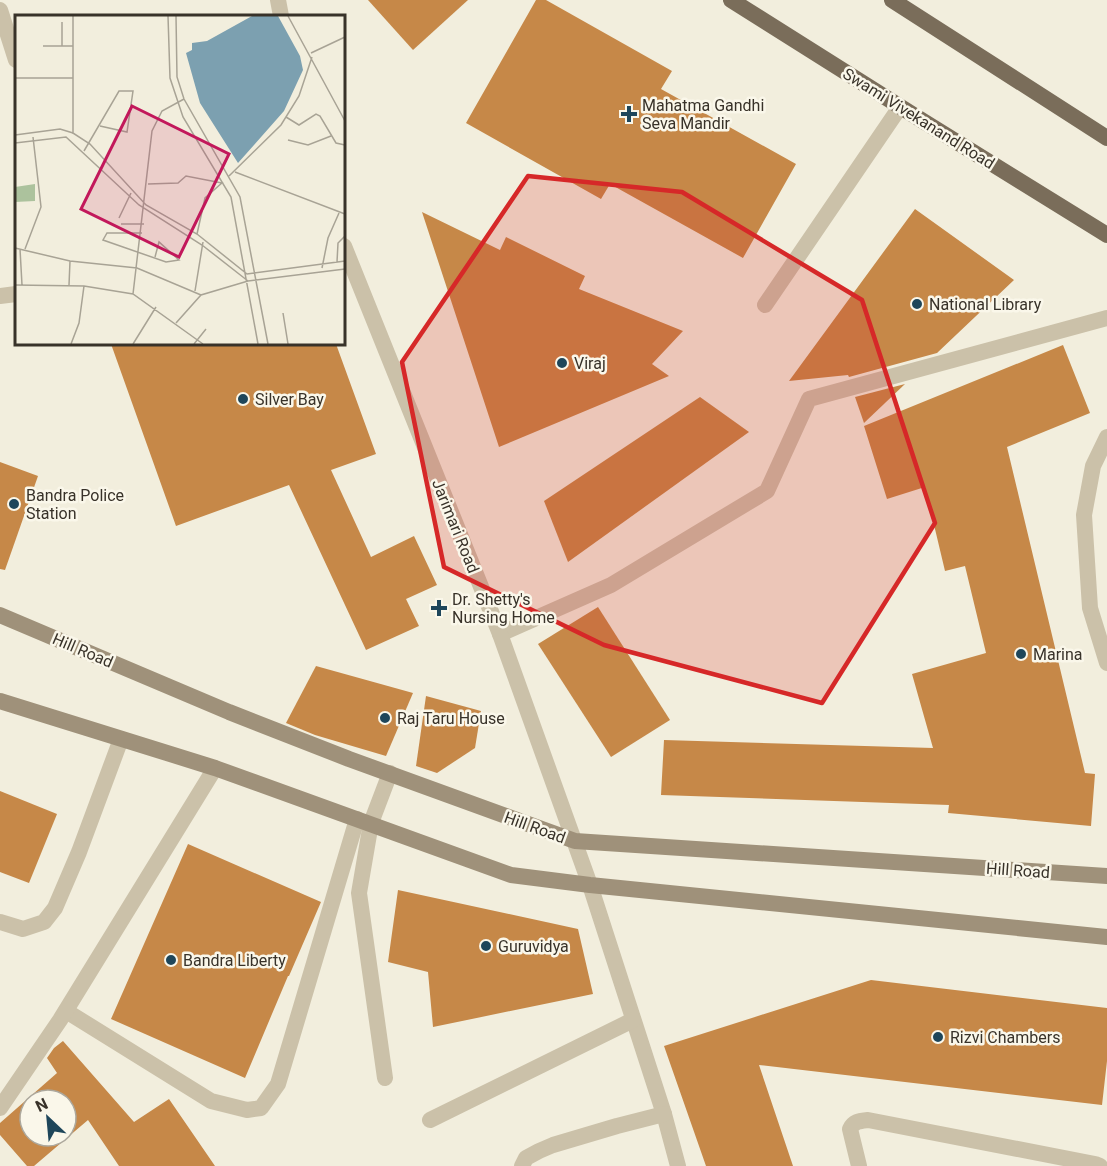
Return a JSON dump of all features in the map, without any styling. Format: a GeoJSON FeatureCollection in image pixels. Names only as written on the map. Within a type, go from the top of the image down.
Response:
{"type":"FeatureCollection","features":[{"type":"Feature","properties":{"kind":"main road","name":"Swami Vivekanand Road"},"geometry":{"type":"LineString","coordinates":[[731,0],[1107,235]]}},
{"type":"Feature","properties":{"kind":"main road"},"geometry":{"type":"LineString","coordinates":[[892,0],[1107,138]]}},
{"type":"Feature","properties":{"kind":"main road","name":"Hill Road"},"geometry":{"type":"LineString","coordinates":[[0,615],[229,712],[575,841],[1107,876]]}},
{"type":"Feature","properties":{"kind":"main road"},"geometry":{"type":"LineString","coordinates":[[0,701],[215,768],[512,874],[590,885],[1107,937]]}},
{"type":"Feature","properties":{"kind":"street"},"geometry":{"type":"LineString","coordinates":[[278,0],[281,15]]}},
{"type":"Feature","properties":{"kind":"street"},"geometry":{"type":"LineString","coordinates":[[0,10],[15,57]]}},
{"type":"Feature","properties":{"kind":"street"},"geometry":{"type":"LineString","coordinates":[[765,305],[900,107]]}},
{"type":"Feature","properties":{"kind":"street","name":"Jarimari Road"},"geometry":{"type":"LineString","coordinates":[[345,248],[500,634],[590,885],[664,1114],[678,1166]]}},
{"type":"Feature","properties":{"kind":"street"},"geometry":{"type":"LineString","coordinates":[[0,296],[15,294]]}},
{"type":"Feature","properties":{"kind":"street"},"geometry":{"type":"LineString","coordinates":[[500,634],[611,585],[767,491],[809,399],[1107,318]]}},
{"type":"Feature","properties":{"kind":"street"},"geometry":{"type":"LineString","coordinates":[[1107,437],[1093,466],[1084,515],[1090,608],[1107,663]]}},
{"type":"Feature","properties":{"kind":"street"},"geometry":{"type":"LineString","coordinates":[[0,922],[22,928],[44,922],[55,908],[79,852],[121,739]]}},
{"type":"Feature","properties":{"kind":"street"},"geometry":{"type":"LineString","coordinates":[[0,1108],[66,1011],[215,768]]}},
{"type":"Feature","properties":{"kind":"street"},"geometry":{"type":"LineString","coordinates":[[66,1011],[211,1101],[247,1110],[261,1108],[278,1084],[364,821],[390,773]]}},
{"type":"Feature","properties":{"kind":"street"},"geometry":{"type":"LineString","coordinates":[[364,821],[359,893],[385,1078]]}},
{"type":"Feature","properties":{"kind":"street"},"geometry":{"type":"LineString","coordinates":[[430,1120],[633,1020]]}},
{"type":"Feature","properties":{"kind":"street"},"geometry":{"type":"LineString","coordinates":[[522,1166],[526,1158],[553,1145],[664,1114]]}},
{"type":"Feature","properties":{"kind":"street"},"geometry":{"type":"LineString","coordinates":[[859,1166],[850,1129],[858,1121],[868,1120],[1100,1166]]}},
{"type":"Feature","properties":{"kind":"highlighted area"},"geometry":{"type":"Polygon","coordinates":[[[528,176],[682,192],[862,300],[935,523],[822,703],[604,645],[444,567],[402,362],[528,176]]]}},
{"type":"Feature","properties":{"kind":"building"},"geometry":{"type":"Polygon","coordinates":[[[368,0],[468,0],[413,50],[368,0]]]}},
{"type":"Feature","properties":{"kind":"building"},"geometry":{"type":"Polygon","coordinates":[[[536,0],[546,0],[672,71],[661,89],[796,164],[743,258],[610,184],[601,199],[466,123],[536,0]]]}},
{"type":"Feature","properties":{"kind":"building","name":"National Library"},"geometry":{"type":"Polygon","coordinates":[[[915,209],[1014,280],[937,353],[849,377],[848,375],[789,381],[915,209]]]}},
{"type":"Feature","properties":{"kind":"building","name":"Viraj"},"geometry":{"type":"Polygon","coordinates":[[[422,212],[500,250],[506,237],[585,276],[579,289],[683,331],[652,364],[669,376],[499,447],[422,212]]]}},
{"type":"Feature","properties":{"kind":"building","name":"Silver Bay"},"geometry":{"type":"Polygon","coordinates":[[[111,345],[336,345],[376,454],[331,470],[371,557],[414,536],[437,585],[406,599],[419,626],[366,650],[289,485],[176,526],[111,345]]]}},
{"type":"Feature","properties":{"kind":"building"},"geometry":{"type":"Polygon","coordinates":[[[1063,345],[1090,413],[1007,447],[1085,773],[1095,774],[1091,826],[948,813],[949,805],[661,795],[664,740],[933,748],[912,674],[986,653],[965,566],[945,571],[925,487],[887,499],[864,426],[1063,345]]]}},
{"type":"Feature","properties":{"kind":"building"},"geometry":{"type":"Polygon","coordinates":[[[905,384],[864,423],[855,397],[905,384]]]}},
{"type":"Feature","properties":{"kind":"building"},"geometry":{"type":"Polygon","coordinates":[[[700,397],[749,432],[568,562],[544,501],[700,397]]]}},
{"type":"Feature","properties":{"kind":"building","name":"Bandra Police Station"},"geometry":{"type":"Polygon","coordinates":[[[0,462],[38,476],[5,570],[0,569],[0,462]]]}},
{"type":"Feature","properties":{"kind":"building"},"geometry":{"type":"Polygon","coordinates":[[[598,607],[670,720],[611,757],[538,644],[598,607]]]}},
{"type":"Feature","properties":{"kind":"building"},"geometry":{"type":"Polygon","coordinates":[[[316,666],[413,693],[386,756],[315,735],[286,723],[316,666]]]}},
{"type":"Feature","properties":{"kind":"building"},"geometry":{"type":"Polygon","coordinates":[[[426,696],[481,711],[475,748],[437,773],[416,766],[426,696]]]}},
{"type":"Feature","properties":{"kind":"building"},"geometry":{"type":"Polygon","coordinates":[[[0,791],[57,814],[29,883],[0,872],[0,791]]]}},
{"type":"Feature","properties":{"kind":"building","name":"Bandra Liberty"},"geometry":{"type":"Polygon","coordinates":[[[188,844],[321,902],[245,1078],[111,1019],[188,844]]]}},
{"type":"Feature","properties":{"kind":"building","name":"Guruvidya"},"geometry":{"type":"Polygon","coordinates":[[[398,890],[578,929],[593,994],[433,1027],[428,972],[388,962],[398,890]]]}},
{"type":"Feature","properties":{"kind":"building","name":"Rizvi Chambers"},"geometry":{"type":"Polygon","coordinates":[[[871,980],[1107,1008],[1107,1061],[1102,1105],[759,1065],[793,1166],[706,1166],[664,1046],[871,980]]]}},
{"type":"Feature","properties":{"kind":"building"},"geometry":{"type":"Polygon","coordinates":[[[63,1041],[134,1122],[169,1099],[215,1166],[119,1166],[88,1120],[78,1129],[78,1088],[40,1088],[57,1073],[47,1058],[63,1041]]]}},
{"type":"Feature","properties":{"kind":"building"},"geometry":{"type":"Polygon","coordinates":[[[18,1107],[18,1148],[55,1148],[34,1166],[27,1166],[0,1135],[0,1123],[18,1107]]]}},
{"type":"Feature","properties":{"kind":"place","name":"Mahatma Gandhi Seva Mandir"},"geometry":{"type":"Point","coordinates":[629,114]}},
{"type":"Feature","properties":{"kind":"place","name":"National Library"},"geometry":{"type":"Point","coordinates":[917,304]}},
{"type":"Feature","properties":{"kind":"place","name":"Viraj"},"geometry":{"type":"Point","coordinates":[562,363]}},
{"type":"Feature","properties":{"kind":"place","name":"Silver Bay"},"geometry":{"type":"Point","coordinates":[243,399]}},
{"type":"Feature","properties":{"kind":"place","name":"Bandra Police Station"},"geometry":{"type":"Point","coordinates":[14,504]}},
{"type":"Feature","properties":{"kind":"place","name":"Dr. Shetty's Nursing Home"},"geometry":{"type":"Point","coordinates":[439,608]}},
{"type":"Feature","properties":{"kind":"place","name":"Marina"},"geometry":{"type":"Point","coordinates":[1021,654]}},
{"type":"Feature","properties":{"kind":"place","name":"Raj Taru House"},"geometry":{"type":"Point","coordinates":[385,718]}},
{"type":"Feature","properties":{"kind":"place","name":"Guruvidya"},"geometry":{"type":"Point","coordinates":[486,946]}},
{"type":"Feature","properties":{"kind":"place","name":"Bandra Liberty"},"geometry":{"type":"Point","coordinates":[171,960]}},
{"type":"Feature","properties":{"kind":"place","name":"Rizvi Chambers"},"geometry":{"type":"Point","coordinates":[938,1037]}}]}
